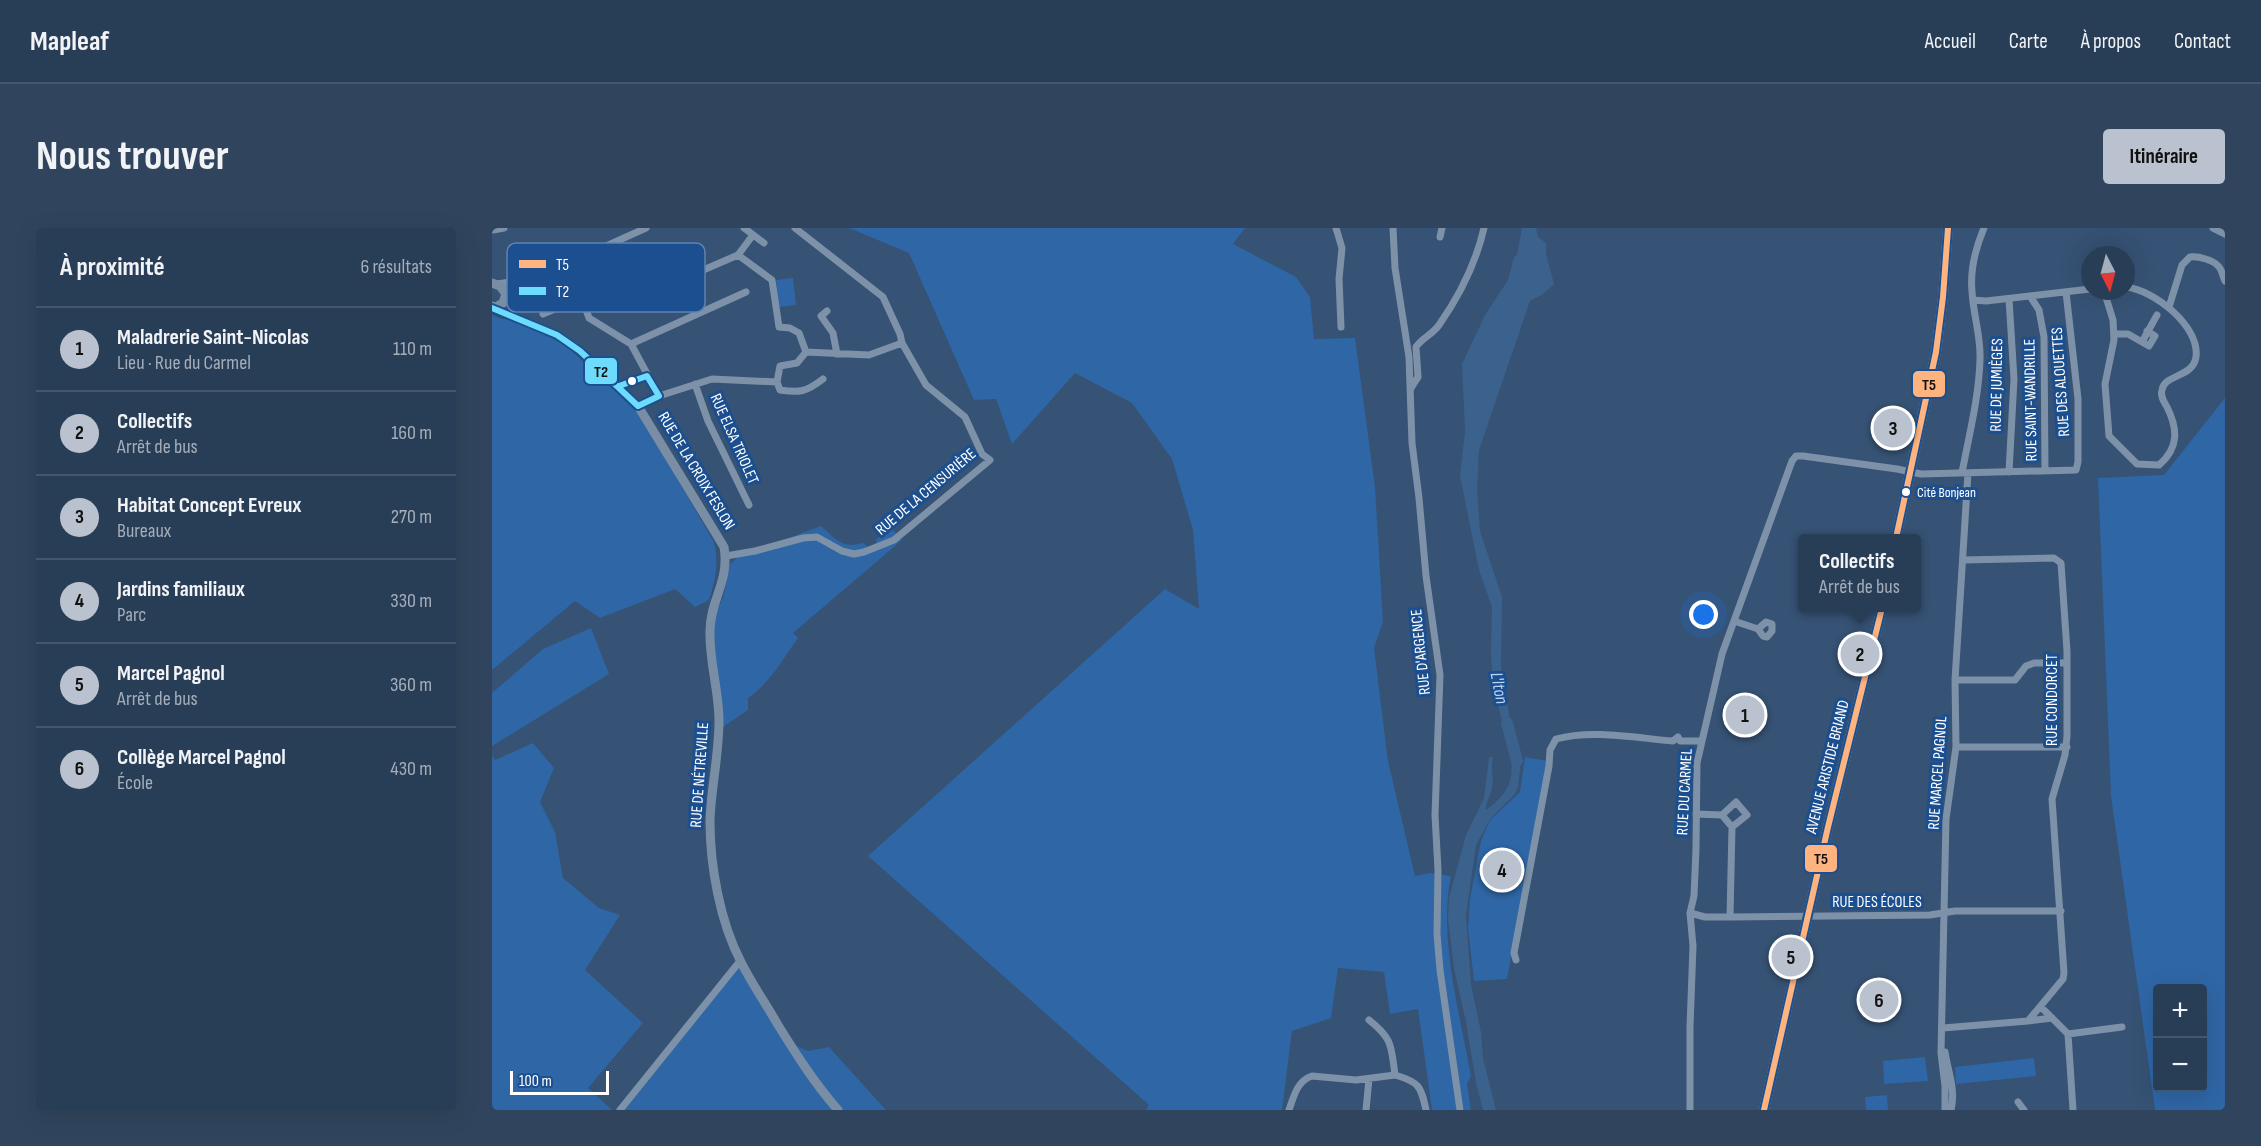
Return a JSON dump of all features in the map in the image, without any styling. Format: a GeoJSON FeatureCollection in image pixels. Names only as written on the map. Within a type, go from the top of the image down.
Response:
{"type":"FeatureCollection","features":[{"type":"Feature","properties":{"kind":"main road"},"geometry":{"type":"LineString","coordinates":[[1897,534],[1937,344],[1948,228]]}},
{"type":"Feature","properties":{"kind":"main road","name":"AVENUE ARISTIDE BRIAND"},"geometry":{"type":"LineString","coordinates":[[1764,1110],[1828,827],[1881,612]]}},
{"type":"Feature","properties":{"kind":"street"},"geometry":{"type":"LineString","coordinates":[[493,229],[504,228]]}},
{"type":"Feature","properties":{"kind":"street"},"geometry":{"type":"LineString","coordinates":[[613,243],[646,228]]}},
{"type":"Feature","properties":{"kind":"street"},"geometry":{"type":"LineString","coordinates":[[744,228],[764,243]]}},
{"type":"Feature","properties":{"kind":"street","name":"RUE DE LA CENSURIÈRE"},"geometry":{"type":"LineString","coordinates":[[726,556],[803,538],[817,537],[842,551],[854,554],[881,546],[894,540],[990,460],[982,454],[965,417],[926,385],[902,343],[883,297],[795,228]]}},
{"type":"Feature","properties":{"kind":"street"},"geometry":{"type":"LineString","coordinates":[[1336,228],[1342,248],[1339,279],[1341,327]]}},
{"type":"Feature","properties":{"kind":"street","name":"RUE D'ARGENCE"},"geometry":{"type":"LineString","coordinates":[[1393,228],[1395,268],[1409,357],[1412,443],[1426,576],[1441,683],[1435,815],[1438,870],[1437,934],[1460,1110]]}},
{"type":"Feature","properties":{"kind":"street"},"geometry":{"type":"LineString","coordinates":[[1440,237],[1442,228]]}},
{"type":"Feature","properties":{"kind":"street"},"geometry":{"type":"LineString","coordinates":[[1411,388],[1418,377],[1416,347],[1436,329],[1457,294],[1475,260],[1484,228]]}},
{"type":"Feature","properties":{"kind":"street","name":"RUE MARCEL PAGNOL"},"geometry":{"type":"LineString","coordinates":[[1945,1110],[1941,1053],[1947,819],[1956,747],[1955,680],[1964,560],[1965,473],[1980,359],[1979,333],[1971,279],[1984,228]]}},
{"type":"Feature","properties":{"kind":"street"},"geometry":{"type":"LineString","coordinates":[[2213,228],[2225,234]]}},
{"type":"Feature","properties":{"kind":"street"},"geometry":{"type":"LineString","coordinates":[[705,269],[738,255],[753,235]]}},
{"type":"Feature","properties":{"kind":"street"},"geometry":{"type":"LineString","coordinates":[[738,255],[772,280],[779,327],[790,328],[799,333],[806,352]]}},
{"type":"Feature","properties":{"kind":"street"},"geometry":{"type":"LineString","coordinates":[[2169,307],[2182,265],[2190,257],[2198,257],[2220,267],[2225,281]]}},
{"type":"Feature","properties":{"kind":"street","name":"RUE DE LA CROIX FESLON"},"geometry":{"type":"LineString","coordinates":[[493,282],[503,289],[507,302]]}},
{"type":"Feature","properties":{"kind":"street"},"geometry":{"type":"LineString","coordinates":[[1973,300],[2009,299],[2081,290]]}},
{"type":"Feature","properties":{"kind":"street"},"geometry":{"type":"LineString","coordinates":[[2107,300],[2113,320],[2114,334],[2105,384],[2109,436],[2137,464],[2159,465],[2171,452],[2175,437],[2172,418],[2163,399],[2162,388],[2164,383],[2189,371],[2195,363],[2197,354],[2189,330],[2169,307],[2151,296],[2135,290]]}},
{"type":"Feature","properties":{"kind":"street"},"geometry":{"type":"LineString","coordinates":[[705,311],[746,292]]}},
{"type":"Feature","properties":{"kind":"street","name":"RUE DES ALOUETTES"},"geometry":{"type":"LineString","coordinates":[[2045,471],[2076,470],[2078,462],[2078,399],[2067,292]]}},
{"type":"Feature","properties":{"kind":"street","name":"RUE SAINT-WANDRILLE"},"geometry":{"type":"LineString","coordinates":[[2030,296],[2038,310],[2044,337],[2045,471]]}},
{"type":"Feature","properties":{"kind":"street"},"geometry":{"type":"LineString","coordinates":[[492,307],[500,305],[506,299]]}},
{"type":"Feature","properties":{"kind":"street","name":"RUE DE JUMIÈGES"},"geometry":{"type":"LineString","coordinates":[[2009,299],[2014,379],[2009,472]]}},
{"type":"Feature","properties":{"kind":"street","name":"RUE DE LA CROIX FESLON"},"geometry":{"type":"LineString","coordinates":[[492,307],[557,335],[580,351],[638,406],[719,536],[726,556]]}},
{"type":"Feature","properties":{"kind":"street"},"geometry":{"type":"LineString","coordinates":[[827,311],[821,316],[833,333],[837,354]]}},
{"type":"Feature","properties":{"kind":"street","name":"RUE DE LA CROIX FESLON"},"geometry":{"type":"LineString","coordinates":[[515,312],[523,319]]}},
{"type":"Feature","properties":{"kind":"street"},"geometry":{"type":"LineString","coordinates":[[543,314],[548,312]]}},
{"type":"Feature","properties":{"kind":"street"},"geometry":{"type":"LineString","coordinates":[[587,312],[589,318],[632,344],[659,396]]}},
{"type":"Feature","properties":{"kind":"street"},"geometry":{"type":"LineString","coordinates":[[632,344],[702,312]]}},
{"type":"Feature","properties":{"kind":"street"},"geometry":{"type":"LineString","coordinates":[[2114,334],[2128,334],[2142,342],[2157,315]]}},
{"type":"Feature","properties":{"kind":"street"},"geometry":{"type":"LineString","coordinates":[[806,352],[869,355],[902,343]]}},
{"type":"Feature","properties":{"kind":"street"},"geometry":{"type":"LineString","coordinates":[[806,352],[797,363],[780,366],[777,382],[780,390],[800,392],[810,389],[823,379]]}},
{"type":"Feature","properties":{"kind":"street"},"geometry":{"type":"LineString","coordinates":[[618,386],[647,376]]}},
{"type":"Feature","properties":{"kind":"street"},"geometry":{"type":"LineString","coordinates":[[638,406],[659,396],[712,379],[777,382]]}},
{"type":"Feature","properties":{"kind":"street","name":"RUE ELSA TRIOLET"},"geometry":{"type":"LineString","coordinates":[[695,384],[720,450],[749,505]]}},
{"type":"Feature","properties":{"kind":"street","name":"RUE DU CARMEL"},"geometry":{"type":"LineString","coordinates":[[1690,1110],[1693,946],[1690,913],[1694,896],[1697,764],[1722,654],[1792,461],[1796,456],[1862,463],[1910,472]]}},
{"type":"Feature","properties":{"kind":"street"},"geometry":{"type":"LineString","coordinates":[[1910,472],[1921,474],[2045,471]]}},
{"type":"Feature","properties":{"kind":"street","name":"RUE DE NÉTREVILLE"},"geometry":{"type":"LineString","coordinates":[[726,556],[724,580],[712,611],[710,631],[719,720],[710,820],[720,903],[740,962],[808,1072],[838,1110]]}},
{"type":"Feature","properties":{"kind":"street","name":"RUE CONDORCET"},"geometry":{"type":"LineString","coordinates":[[1964,560],[2054,558],[2059,560],[2067,663],[2067,747],[2052,799],[2064,973],[2063,979],[2028,1021]]}},
{"type":"Feature","properties":{"kind":"street"},"geometry":{"type":"LineString","coordinates":[[1734,621],[1758,629]]}},
{"type":"Feature","properties":{"kind":"street"},"geometry":{"type":"LineString","coordinates":[[1955,680],[2014,680],[2026,666],[2034,663],[2067,663]]}},
{"type":"Feature","properties":{"kind":"street"},"geometry":{"type":"LineString","coordinates":[[1516,960],[1514,953],[1550,766],[1550,750],[1556,739],[1570,735],[1590,735],[1673,741],[1678,737],[1680,741],[1701,741]]}},
{"type":"Feature","properties":{"kind":"street"},"geometry":{"type":"LineString","coordinates":[[1956,747],[2067,747]]}},
{"type":"Feature","properties":{"kind":"street"},"geometry":{"type":"LineString","coordinates":[[1696,814],[1722,815],[1736,802],[1748,815],[1732,827]]}},
{"type":"Feature","properties":{"kind":"street"},"geometry":{"type":"LineString","coordinates":[[1722,815],[1732,827],[1730,917]]}},
{"type":"Feature","properties":{"kind":"street","name":"RUE DES ÉCOLES"},"geometry":{"type":"LineString","coordinates":[[1690,913],[1705,917],[1730,917],[2061,911]]}},
{"type":"Feature","properties":{"kind":"street"},"geometry":{"type":"LineString","coordinates":[[620,1110],[740,962]]}},
{"type":"Feature","properties":{"kind":"street"},"geometry":{"type":"LineString","coordinates":[[2041,1007],[2068,1034],[2073,1110]]}},
{"type":"Feature","properties":{"kind":"street"},"geometry":{"type":"LineString","coordinates":[[1943,1028],[2052,1018]]}},
{"type":"Feature","properties":{"kind":"street"},"geometry":{"type":"LineString","coordinates":[[1369,1020],[1391,1042],[1395,1075]]}},
{"type":"Feature","properties":{"kind":"street"},"geometry":{"type":"LineString","coordinates":[[2068,1034],[2122,1027]]}},
{"type":"Feature","properties":{"kind":"street","name":"RUE MARCEL PAGNOL"},"geometry":{"type":"LineString","coordinates":[[1942,1041],[1952,1083],[1951,1110]]}},
{"type":"Feature","properties":{"kind":"street"},"geometry":{"type":"LineString","coordinates":[[1289,1110],[1298,1086],[1312,1076],[1356,1080],[1395,1075],[1412,1080],[1419,1085],[1426,1110]]}},
{"type":"Feature","properties":{"kind":"street"},"geometry":{"type":"LineString","coordinates":[[1366,1110],[1369,1079]]}},
{"type":"Feature","properties":{"kind":"street"},"geometry":{"type":"LineString","coordinates":[[2018,1102],[2024,1110]]}},
{"type":"Feature","properties":{"kind":"shaded area"},"geometry":{"type":"Polygon","coordinates":[[[849,228],[1245,228],[1233,244],[1296,277],[1310,297],[1314,339],[1355,338],[1375,487],[1383,621],[1374,648],[1388,761],[1415,876],[1431,873],[1451,876],[1447,924],[1449,950],[1456,1002],[1471,1076],[1467,1084],[1471,1110],[1432,1110],[1418,1009],[1390,1014],[1384,972],[1338,968],[1331,1018],[1292,1031],[1282,1110],[1146,1110],[1149,1105],[868,856],[1165,589],[1199,609],[1193,530],[1172,459],[1132,403],[1075,373],[1012,444],[996,399],[974,400],[909,253],[849,228]]]}},
{"type":"Feature","properties":{"kind":"shaded area"},"geometry":{"type":"Polygon","coordinates":[[[793,278],[796,305],[779,307],[776,280],[793,278]]]}},
{"type":"Feature","properties":{"kind":"shaded area"},"geometry":{"type":"Polygon","coordinates":[[[492,315],[502,319],[513,319],[565,345],[628,402],[643,420],[714,542],[716,571],[709,600],[695,607],[675,589],[600,618],[575,601],[492,670],[492,315]]]}},
{"type":"Feature","properties":{"kind":"shaded area"},"geometry":{"type":"Polygon","coordinates":[[[2225,398],[2225,1110],[2155,1110],[2111,796],[2098,478],[2164,475],[2225,398]]]}},
{"type":"Feature","properties":{"kind":"shaded area"},"geometry":{"type":"Polygon","coordinates":[[[821,526],[839,542],[849,545],[863,543],[868,547],[877,544],[876,539],[892,529],[902,540],[793,633],[798,638],[770,678],[748,698],[748,710],[723,727],[713,629],[714,616],[723,598],[730,564],[738,557],[821,526]]]}},
{"type":"Feature","properties":{"kind":"shaded area"},"geometry":{"type":"Polygon","coordinates":[[[591,628],[609,674],[492,746],[492,693],[543,649],[591,628]]]}},
{"type":"Feature","properties":{"kind":"shaded area"},"geometry":{"type":"Polygon","coordinates":[[[533,743],[554,768],[540,802],[555,832],[563,878],[599,908],[620,915],[585,970],[643,1023],[588,1088],[612,1110],[492,1110],[492,755],[495,760],[533,743]]]}},
{"type":"Feature","properties":{"kind":"shaded area"},"geometry":{"type":"Polygon","coordinates":[[[1525,757],[1548,761],[1507,979],[1474,981],[1468,928],[1470,899],[1481,841],[1490,820],[1520,792],[1525,757]]]}},
{"type":"Feature","properties":{"kind":"shaded area"},"geometry":{"type":"Polygon","coordinates":[[[740,965],[787,1042],[808,1051],[829,1047],[886,1110],[622,1110],[740,965]]]}},
{"type":"Feature","properties":{"kind":"shaded area"},"geometry":{"type":"Polygon","coordinates":[[[1925,1057],[1928,1081],[1884,1084],[1883,1061],[1925,1057]]]}},
{"type":"Feature","properties":{"kind":"shaded area"},"geometry":{"type":"Polygon","coordinates":[[[2034,1058],[2036,1076],[1956,1084],[1955,1067],[2034,1058]]]}},
{"type":"Feature","properties":{"kind":"shaded area"},"geometry":{"type":"Polygon","coordinates":[[[1887,1095],[1888,1110],[1866,1110],[1865,1097],[1887,1095]]]}},
{"type":"Feature","properties":{"kind":"water"},"geometry":{"type":"Polygon","coordinates":[[[1522,228],[1536,228],[1538,237],[1546,243],[1546,254],[1554,284],[1543,294],[1530,301],[1479,450],[1477,489],[1480,531],[1502,597],[1501,664],[1514,737],[1507,739],[1494,691],[1491,656],[1492,607],[1479,570],[1460,476],[1465,431],[1462,364],[1485,315],[1508,280],[1514,257],[1517,255],[1522,228]]]}},
{"type":"Feature","properties":{"kind":"water"},"geometry":{"type":"Polygon","coordinates":[[[1519,744],[1521,761],[1518,787],[1515,794],[1491,818],[1476,845],[1466,916],[1471,984],[1481,1032],[1483,1058],[1496,1110],[1483,1110],[1454,969],[1448,919],[1449,898],[1466,835],[1484,798],[1489,757],[1493,757],[1493,783],[1486,810],[1500,798],[1509,784],[1512,769],[1509,749],[1519,744]]]}},
{"type":"Feature","properties":{"kind":"waterway","name":"L'Iton"},"geometry":{"type":"LineString","coordinates":[[1507,723],[1517,761]]}},
{"type":"Feature","properties":{"kind":"transit line","name":"T5"},"geometry":{"type":"LineString","coordinates":[[1897,534],[1936,352],[1948,228]]}},
{"type":"Feature","properties":{"kind":"transit line","name":"T2"},"geometry":{"type":"LineString","coordinates":[[492,308],[557,335],[580,351],[638,406],[659,396],[647,376],[619,386]]}},
{"type":"Feature","properties":{"kind":"transit line","name":"T5"},"geometry":{"type":"LineString","coordinates":[[1764,1110],[1828,827],[1881,612]]}},
{"type":"Feature","properties":{"kind":"place","name":"Habitat Concept Evreux"},"geometry":{"type":"Point","coordinates":[1893,428]}},
{"type":"Feature","properties":{"kind":"place","name":"Cité Bonjean"},"geometry":{"type":"Point","coordinates":[1906,492]}},
{"type":"Feature","properties":{"kind":"place","name":"Collectifs"},"geometry":{"type":"Point","coordinates":[1860,654]}},
{"type":"Feature","properties":{"kind":"place","name":"Maladrerie Saint-Nicolas"},"geometry":{"type":"Point","coordinates":[1745,715]}},
{"type":"Feature","properties":{"kind":"place","name":"Jardins familiaux"},"geometry":{"type":"Point","coordinates":[1502,870]}},
{"type":"Feature","properties":{"kind":"place","name":"Marcel Pagnol"},"geometry":{"type":"Point","coordinates":[1791,957]}},
{"type":"Feature","properties":{"kind":"place","name":"Collège Marcel Pagnol"},"geometry":{"type":"Point","coordinates":[1879,1000]}}]}
